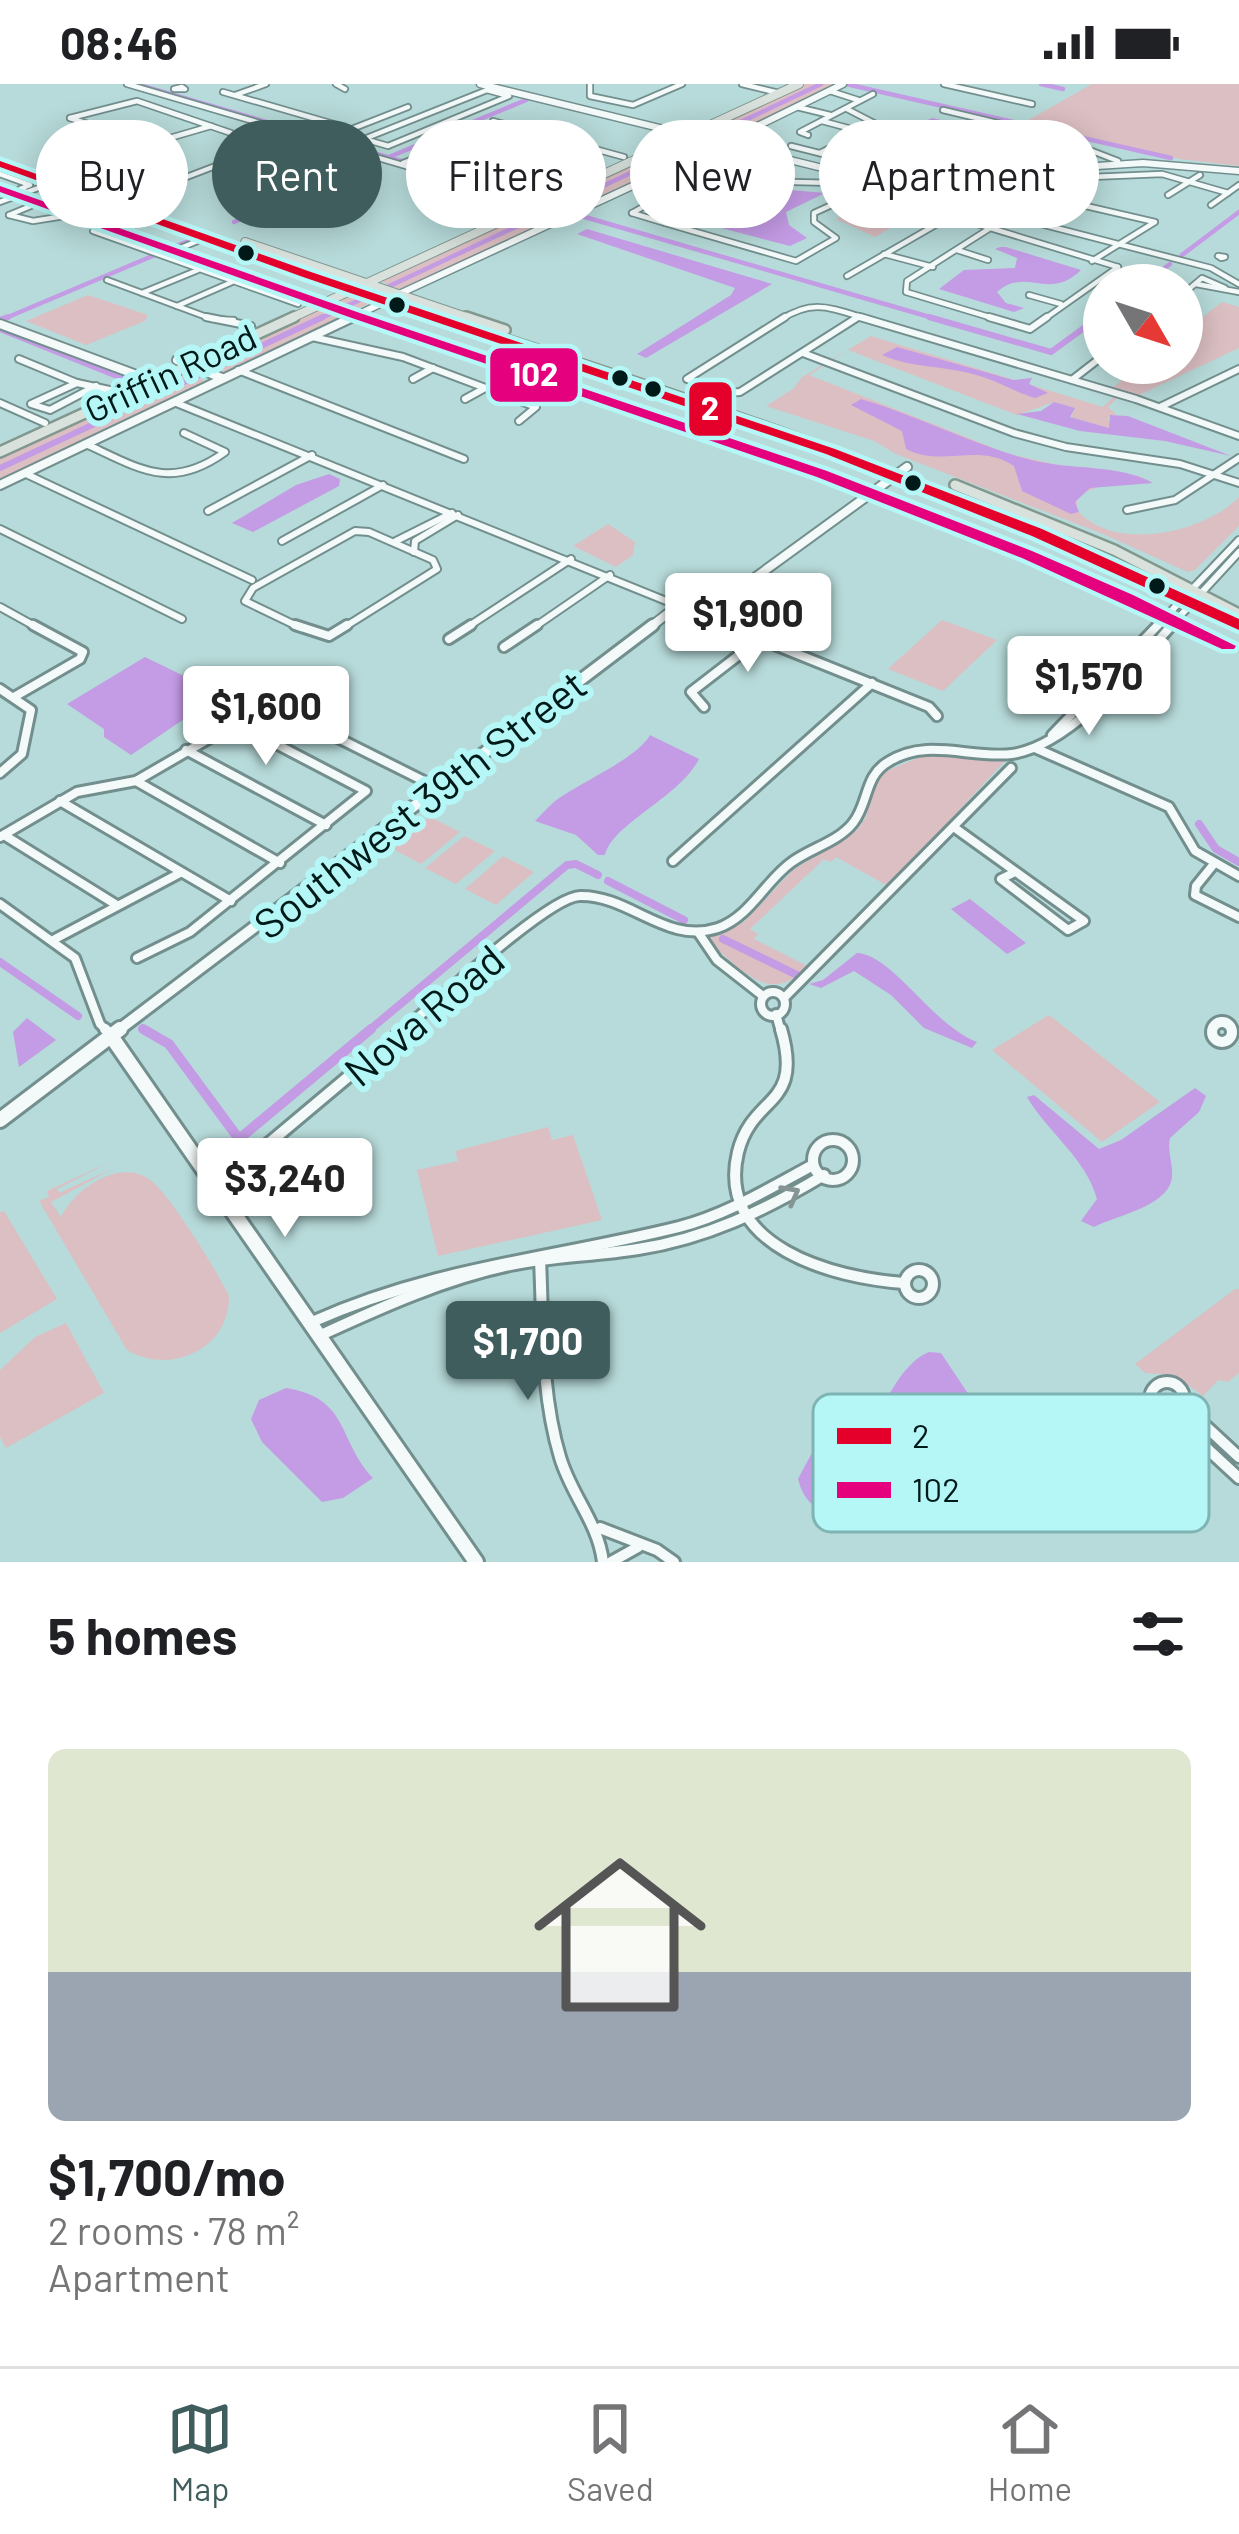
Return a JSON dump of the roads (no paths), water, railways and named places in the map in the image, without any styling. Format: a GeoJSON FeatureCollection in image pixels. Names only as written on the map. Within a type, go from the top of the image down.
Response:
{"type":"FeatureCollection","features":[{"type":"Feature","properties":{"kind":"main road","name":"Griffin Road"},"geometry":{"type":"LineString","coordinates":[[716,120],[786,84]]}},
{"type":"Feature","properties":{"kind":"main road","name":"Griffin Road"},"geometry":{"type":"LineString","coordinates":[[774,92],[799,84]]}},
{"type":"Feature","properties":{"kind":"main road","name":"Griffin Road"},"geometry":{"type":"LineString","coordinates":[[606,167],[630,155]]}},
{"type":"Feature","properties":{"kind":"main road"},"geometry":{"type":"LineString","coordinates":[[0,162],[36,174]]}},
{"type":"Feature","properties":{"kind":"main road"},"geometry":{"type":"LineString","coordinates":[[188,225],[356,285]]}},
{"type":"Feature","properties":{"kind":"main road"},"geometry":{"type":"LineString","coordinates":[[184,228],[904,470],[1114,550],[1239,625]]}},
{"type":"Feature","properties":{"kind":"main road","name":"Griffin Road"},"geometry":{"type":"LineString","coordinates":[[0,448],[476,228]]}},
{"type":"Feature","properties":{"kind":"main road","name":"Griffin Road"},"geometry":{"type":"LineString","coordinates":[[60,420],[142,377],[184,366],[298,304],[356,285]]}},
{"type":"Feature","properties":{"kind":"main road"},"geometry":{"type":"LineString","coordinates":[[904,470],[1239,614]]}},
{"type":"Feature","properties":{"kind":"main road"},"geometry":{"type":"LineString","coordinates":[[1035,526],[1053,527],[1114,550]]}},
{"type":"Feature","properties":{"kind":"street"},"geometry":{"type":"LineString","coordinates":[[127,84],[252,120]]}},
{"type":"Feature","properties":{"kind":"street"},"geometry":{"type":"LineString","coordinates":[[183,88],[194,84]]}},
{"type":"Feature","properties":{"kind":"street"},"geometry":{"type":"LineString","coordinates":[[235,95],[266,84]]}},
{"type":"Feature","properties":{"kind":"street"},"geometry":{"type":"LineString","coordinates":[[336,84],[345,89]]}},
{"type":"Feature","properties":{"kind":"street"},"geometry":{"type":"LineString","coordinates":[[590,84],[589,95],[629,105],[682,84]]}},
{"type":"Feature","properties":{"kind":"street"},"geometry":{"type":"LineString","coordinates":[[742,84],[774,92]]}},
{"type":"Feature","properties":{"kind":"street"},"geometry":{"type":"LineString","coordinates":[[769,120],[843,84]]}},
{"type":"Feature","properties":{"kind":"street"},"geometry":{"type":"LineString","coordinates":[[944,84],[1033,104]]}},
{"type":"Feature","properties":{"kind":"street"},"geometry":{"type":"LineString","coordinates":[[382,144],[388,146],[509,96],[488,86]]}},
{"type":"Feature","properties":{"kind":"street"},"geometry":{"type":"LineString","coordinates":[[382,131],[488,86],[630,120]]}},
{"type":"Feature","properties":{"kind":"street"},"geometry":{"type":"LineString","coordinates":[[830,91],[860,100]]}},
{"type":"Feature","properties":{"kind":"street"},"geometry":{"type":"LineString","coordinates":[[223,92],[320,120]]}},
{"type":"Feature","properties":{"kind":"street"},"geometry":{"type":"LineString","coordinates":[[822,120],[873,94]]}},
{"type":"Feature","properties":{"kind":"street"},"geometry":{"type":"LineString","coordinates":[[137,95],[171,103],[177,111],[211,126],[154,144],[70,118],[137,95]]}},
{"type":"Feature","properties":{"kind":"street"},"geometry":{"type":"LineString","coordinates":[[400,104],[416,109]]}},
{"type":"Feature","properties":{"kind":"street"},"geometry":{"type":"LineString","coordinates":[[177,111],[197,105]]}},
{"type":"Feature","properties":{"kind":"street"},"geometry":{"type":"LineString","coordinates":[[373,120],[408,106]]}},
{"type":"Feature","properties":{"kind":"street"},"geometry":{"type":"LineString","coordinates":[[798,107],[832,115]]}},
{"type":"Feature","properties":{"kind":"street"},"geometry":{"type":"LineString","coordinates":[[845,108],[871,120]]}},
{"type":"Feature","properties":{"kind":"street"},"geometry":{"type":"LineString","coordinates":[[943,110],[1056,137],[1118,161]]}},
{"type":"Feature","properties":{"kind":"street"},"geometry":{"type":"LineString","coordinates":[[819,122],[791,146],[819,153]]}},
{"type":"Feature","properties":{"kind":"street"},"geometry":{"type":"LineString","coordinates":[[606,152],[624,157]]}},
{"type":"Feature","properties":{"kind":"street"},"geometry":{"type":"LineString","coordinates":[[382,158],[406,166]]}},
{"type":"Feature","properties":{"kind":"street"},"geometry":{"type":"LineString","coordinates":[[795,161],[819,167]]}},
{"type":"Feature","properties":{"kind":"street"},"geometry":{"type":"LineString","coordinates":[[401,164],[406,162]]}},
{"type":"Feature","properties":{"kind":"street"},"geometry":{"type":"LineString","coordinates":[[1099,163],[1238,169]]}},
{"type":"Feature","properties":{"kind":"street"},"geometry":{"type":"LineString","coordinates":[[1099,165],[1238,169]]}},
{"type":"Feature","properties":{"kind":"street"},"geometry":{"type":"LineString","coordinates":[[815,166],[819,166]]}},
{"type":"Feature","properties":{"kind":"street"},"geometry":{"type":"LineString","coordinates":[[1162,174],[1167,168]]}},
{"type":"Feature","properties":{"kind":"street"},"geometry":{"type":"LineString","coordinates":[[0,174],[30,185],[20,189],[29,191]]}},
{"type":"Feature","properties":{"kind":"street"},"geometry":{"type":"LineString","coordinates":[[1099,176],[1162,174],[1228,193]]}},
{"type":"Feature","properties":{"kind":"street"},"geometry":{"type":"LineString","coordinates":[[1168,195],[1200,175]]}},
{"type":"Feature","properties":{"kind":"street"},"geometry":{"type":"LineString","coordinates":[[1111,176],[1125,185]]}},
{"type":"Feature","properties":{"kind":"street"},"geometry":{"type":"LineString","coordinates":[[1211,205],[1239,185]]}},
{"type":"Feature","properties":{"kind":"street"},"geometry":{"type":"LineString","coordinates":[[0,202],[36,189]]}},
{"type":"Feature","properties":{"kind":"street"},"geometry":{"type":"LineString","coordinates":[[36,204],[9,215],[36,224]]}},
{"type":"Feature","properties":{"kind":"street"},"geometry":{"type":"LineString","coordinates":[[1095,261],[1156,222],[1099,208]]}},
{"type":"Feature","properties":{"kind":"street"},"geometry":{"type":"LineString","coordinates":[[0,485],[533,228]]}},
{"type":"Feature","properties":{"kind":"street"},"geometry":{"type":"LineString","coordinates":[[682,228],[792,261],[836,238],[822,228]]}},
{"type":"Feature","properties":{"kind":"street"},"geometry":{"type":"LineString","coordinates":[[847,276],[930,228]]}},
{"type":"Feature","properties":{"kind":"street"},"geometry":{"type":"LineString","coordinates":[[994,228],[902,288],[1030,329],[1101,284],[1118,267],[1042,246],[998,228]]}},
{"type":"Feature","properties":{"kind":"street"},"geometry":{"type":"LineString","coordinates":[[1048,228],[1223,275],[1238,287]]}},
{"type":"Feature","properties":{"kind":"street"},"geometry":{"type":"LineString","coordinates":[[93,231],[298,304]]}},
{"type":"Feature","properties":{"kind":"street"},"geometry":{"type":"LineString","coordinates":[[163,256],[210,236]]}},
{"type":"Feature","properties":{"kind":"street"},"geometry":{"type":"LineString","coordinates":[[958,251],[988,260]]}},
{"type":"Feature","properties":{"kind":"street"},"geometry":{"type":"LineString","coordinates":[[884,254],[932,267]]}},
{"type":"Feature","properties":{"kind":"street"},"geometry":{"type":"LineString","coordinates":[[1223,258],[1239,265]]}},
{"type":"Feature","properties":{"kind":"street"},"geometry":{"type":"LineString","coordinates":[[142,293],[199,269]]}},
{"type":"Feature","properties":{"kind":"street"},"geometry":{"type":"LineString","coordinates":[[107,280],[212,319],[229,317],[251,326]]}},
{"type":"Feature","properties":{"kind":"street"},"geometry":{"type":"LineString","coordinates":[[177,306],[233,281]]}},
{"type":"Feature","properties":{"kind":"street"},"geometry":{"type":"LineString","coordinates":[[1203,284],[1238,287]]}},
{"type":"Feature","properties":{"kind":"street"},"geometry":{"type":"LineString","coordinates":[[1029,295],[1063,305]]}},
{"type":"Feature","properties":{"kind":"street"},"geometry":{"type":"LineString","coordinates":[[859,316],[740,392],[708,387],[686,377],[809,303],[859,316],[1160,407],[1239,436]]}},
{"type":"Feature","properties":{"kind":"street"},"geometry":{"type":"LineString","coordinates":[[0,324],[142,377]]}},
{"type":"Feature","properties":{"kind":"street"},"geometry":{"type":"LineString","coordinates":[[311,336],[390,353],[536,406],[518,421]]}},
{"type":"Feature","properties":{"kind":"street"},"geometry":{"type":"LineString","coordinates":[[802,353],[1048,443],[1151,458],[1239,481]]}},
{"type":"Feature","properties":{"kind":"street"},"geometry":{"type":"LineString","coordinates":[[19,359],[114,391]]}},
{"type":"Feature","properties":{"kind":"street"},"geometry":{"type":"LineString","coordinates":[[184,366],[215,378]]}},
{"type":"Feature","properties":{"kind":"street"},"geometry":{"type":"LineString","coordinates":[[413,379],[433,368]]}},
{"type":"Feature","properties":{"kind":"street"},"geometry":{"type":"LineString","coordinates":[[1160,407],[1239,369]]}},
{"type":"Feature","properties":{"kind":"street"},"geometry":{"type":"LineString","coordinates":[[238,370],[464,459]]}},
{"type":"Feature","properties":{"kind":"street"},"geometry":{"type":"LineString","coordinates":[[1072,380],[1083,371]]}},
{"type":"Feature","properties":{"kind":"street"},"geometry":{"type":"LineString","coordinates":[[77,382],[31,404],[50,410],[97,386]]}},
{"type":"Feature","properties":{"kind":"street"},"geometry":{"type":"LineString","coordinates":[[465,399],[486,387]]}},
{"type":"Feature","properties":{"kind":"street"},"geometry":{"type":"LineString","coordinates":[[173,402],[312,454],[929,706],[937,716]]}},
{"type":"Feature","properties":{"kind":"street"},"geometry":{"type":"LineString","coordinates":[[0,403],[43,428]]}},
{"type":"Feature","properties":{"kind":"street"},"geometry":{"type":"LineString","coordinates":[[86,444],[173,478],[225,452],[184,433]]}},
{"type":"Feature","properties":{"kind":"street"},"geometry":{"type":"LineString","coordinates":[[208,511],[312,454]]}},
{"type":"Feature","properties":{"kind":"street"},"geometry":{"type":"LineString","coordinates":[[1127,510],[1176,502],[1239,458]]}},
{"type":"Feature","properties":{"kind":"street","name":"Southwest 39th Street"},"geometry":{"type":"LineString","coordinates":[[0,1120],[680,604],[749,582],[904,470]]}},
{"type":"Feature","properties":{"kind":"street"},"geometry":{"type":"LineString","coordinates":[[24,473],[252,580]]}},
{"type":"Feature","properties":{"kind":"street"},"geometry":{"type":"LineString","coordinates":[[282,542],[384,484]]}},
{"type":"Feature","properties":{"kind":"street"},"geometry":{"type":"LineString","coordinates":[[388,541],[409,539],[456,513]]}},
{"type":"Feature","properties":{"kind":"street"},"geometry":{"type":"LineString","coordinates":[[414,552],[415,541],[456,513]]}},
{"type":"Feature","properties":{"kind":"street"},"geometry":{"type":"LineString","coordinates":[[0,529],[182,619]]}},
{"type":"Feature","properties":{"kind":"street"},"geometry":{"type":"LineString","coordinates":[[365,531],[388,541],[435,561],[436,571],[329,636],[317,635],[245,601],[253,588],[352,532],[365,531]]}},
{"type":"Feature","properties":{"kind":"street"},"geometry":{"type":"LineString","coordinates":[[1192,594],[1239,540]]}},
{"type":"Feature","properties":{"kind":"street"},"geometry":{"type":"LineString","coordinates":[[784,998],[763,996],[708,954],[698,932],[731,922],[784,868],[850,827],[860,812],[867,782],[894,758],[938,746],[999,755],[1035,748],[1239,552]]}},
{"type":"Feature","properties":{"kind":"street"},"geometry":{"type":"LineString","coordinates":[[449,640],[571,560]]}},
{"type":"Feature","properties":{"kind":"street"},"geometry":{"type":"LineString","coordinates":[[505,647],[610,575]]}},
{"type":"Feature","properties":{"kind":"street"},"geometry":{"type":"LineString","coordinates":[[0,607],[83,656],[14,697]]}},
{"type":"Feature","properties":{"kind":"street"},"geometry":{"type":"LineString","coordinates":[[704,706],[691,692],[761,638]]}},
{"type":"Feature","properties":{"kind":"street"},"geometry":{"type":"LineString","coordinates":[[674,861],[872,683]]}},
{"type":"Feature","properties":{"kind":"street"},"geometry":{"type":"LineString","coordinates":[[0,689],[31,710],[19,758],[0,772]]}},
{"type":"Feature","properties":{"kind":"street"},"geometry":{"type":"LineString","coordinates":[[117,905],[2,836],[60,800],[97,785],[136,781],[236,723],[366,791],[231,901],[174,942],[137,958]]}},
{"type":"Feature","properties":{"kind":"street"},"geometry":{"type":"LineString","coordinates":[[318,728],[436,787]]}},
{"type":"Feature","properties":{"kind":"street"},"geometry":{"type":"LineString","coordinates":[[1035,748],[1168,807],[1180,819],[1191,846],[1213,865],[1239,876]]}},
{"type":"Feature","properties":{"kind":"street"},"geometry":{"type":"LineString","coordinates":[[186,750],[326,824]]}},
{"type":"Feature","properties":{"kind":"street"},"geometry":{"type":"LineString","coordinates":[[784,998],[1011,768]]}},
{"type":"Feature","properties":{"kind":"street"},"geometry":{"type":"LineString","coordinates":[[136,781],[280,863]]}},
{"type":"Feature","properties":{"kind":"street"},"geometry":{"type":"LineString","coordinates":[[60,800],[231,901]]}},
{"type":"Feature","properties":{"kind":"street"},"geometry":{"type":"LineString","coordinates":[[955,827],[1084,921],[1068,930],[1001,879],[1016,872]]}},
{"type":"Feature","properties":{"kind":"street"},"geometry":{"type":"LineString","coordinates":[[1213,865],[1196,886],[1196,895],[1239,916]]}},
{"type":"Feature","properties":{"kind":"street"},"geometry":{"type":"LineString","coordinates":[[55,939],[181,872]]}},
{"type":"Feature","properties":{"kind":"street","name":"Nova Road"},"geometry":{"type":"LineString","coordinates":[[218,1186],[555,902],[576,894],[600,897],[664,929],[698,932]]}},
{"type":"Feature","properties":{"kind":"street"},"geometry":{"type":"LineString","coordinates":[[0,904],[76,958],[100,1024],[218,1186],[476,1562]]}},
{"type":"Feature","properties":{"kind":"street"},"geometry":{"type":"LineString","coordinates":[[763,996],[760,1009],[776,1015]]}},
{"type":"Feature","properties":{"kind":"street"},"geometry":{"type":"LineString","coordinates":[[776,1015],[787,1008],[784,998]]}},
{"type":"Feature","properties":{"kind":"street"},"geometry":{"type":"LineString","coordinates":[[776,1015],[789,1074],[779,1097],[753,1124],[740,1148],[736,1167],[742,1204],[776,1246],[803,1263],[846,1278],[904,1283]]}},
{"type":"Feature","properties":{"kind":"street"},"geometry":{"type":"LineString","coordinates":[[540,1255],[656,1246],[749,1216],[824,1175],[850,1173],[856,1164],[849,1148],[824,1143],[814,1150],[813,1165]]}},
{"type":"Feature","properties":{"kind":"street"},"geometry":{"type":"LineString","coordinates":[[316,1329],[397,1294],[540,1255],[640,1237],[742,1204],[813,1165]]}},
{"type":"Feature","properties":{"kind":"street"},"geometry":{"type":"LineString","coordinates":[[813,1165],[824,1175]]}},
{"type":"Feature","properties":{"kind":"street"},"geometry":{"type":"LineString","coordinates":[[540,1255],[559,1455],[571,1489],[598,1528],[608,1562],[640,1546]]}},
{"type":"Feature","properties":{"kind":"street"},"geometry":{"type":"LineString","coordinates":[[1152,1394],[1152,1386],[1163,1383],[1183,1394]]}},
{"type":"Feature","properties":{"kind":"street"},"geometry":{"type":"LineString","coordinates":[[1209,1429],[1239,1456]]}},
{"type":"Feature","properties":{"kind":"street"},"geometry":{"type":"LineString","coordinates":[[1209,1450],[1239,1478]]}},
{"type":"Feature","properties":{"kind":"street"},"geometry":{"type":"LineString","coordinates":[[598,1528],[674,1562]]}},
{"type":"Feature","properties":{"kind":"waterway"},"geometry":{"type":"LineString","coordinates":[[136,84],[406,162]]}},
{"type":"Feature","properties":{"kind":"waterway"},"geometry":{"type":"LineString","coordinates":[[745,120],[821,84]]}},
{"type":"Feature","properties":{"kind":"waterway"},"geometry":{"type":"LineString","coordinates":[[846,84],[1171,158]]}},
{"type":"Feature","properties":{"kind":"waterway"},"geometry":{"type":"LineString","coordinates":[[1041,84],[1063,89]]}},
{"type":"Feature","properties":{"kind":"waterway"},"geometry":{"type":"LineString","coordinates":[[389,157],[526,100]]}},
{"type":"Feature","properties":{"kind":"waterway"},"geometry":{"type":"LineString","coordinates":[[317,320],[630,173]]}},
{"type":"Feature","properties":{"kind":"waterway"},"geometry":{"type":"LineString","coordinates":[[1182,255],[1239,212]]}},
{"type":"Feature","properties":{"kind":"waterway"},"geometry":{"type":"LineString","coordinates":[[606,223],[940,320]]}},
{"type":"Feature","properties":{"kind":"waterway"},"geometry":{"type":"LineString","coordinates":[[160,253],[195,238]]}},
{"type":"Feature","properties":{"kind":"waterway"},"geometry":{"type":"LineString","coordinates":[[1,320],[155,255]]}},
{"type":"Feature","properties":{"kind":"waterway"},"geometry":{"type":"LineString","coordinates":[[0,320],[8,317]]}},
{"type":"Feature","properties":{"kind":"waterway"},"geometry":{"type":"LineString","coordinates":[[0,468],[323,317]]}},
{"type":"Feature","properties":{"kind":"waterway"},"geometry":{"type":"LineString","coordinates":[[929,317],[1051,352],[1083,329]]}},
{"type":"Feature","properties":{"kind":"waterway"},"geometry":{"type":"LineString","coordinates":[[0,329],[127,380]]}},
{"type":"Feature","properties":{"kind":"waterway"},"geometry":{"type":"LineString","coordinates":[[1199,824],[1216,849],[1239,862]]}},
{"type":"Feature","properties":{"kind":"waterway"},"geometry":{"type":"LineString","coordinates":[[367,1032],[567,865],[576,864],[598,875]]}},
{"type":"Feature","properties":{"kind":"waterway"},"geometry":{"type":"LineString","coordinates":[[608,881],[684,920]]}},
{"type":"Feature","properties":{"kind":"waterway"},"geometry":{"type":"LineString","coordinates":[[723,939],[797,975]]}},
{"type":"Feature","properties":{"kind":"waterway"},"geometry":{"type":"LineString","coordinates":[[0,962],[78,1016]]}},
{"type":"Feature","properties":{"kind":"waterway"},"geometry":{"type":"LineString","coordinates":[[148,1032],[143,1029],[169,1044],[239,1139],[371,1029]]}}]}
